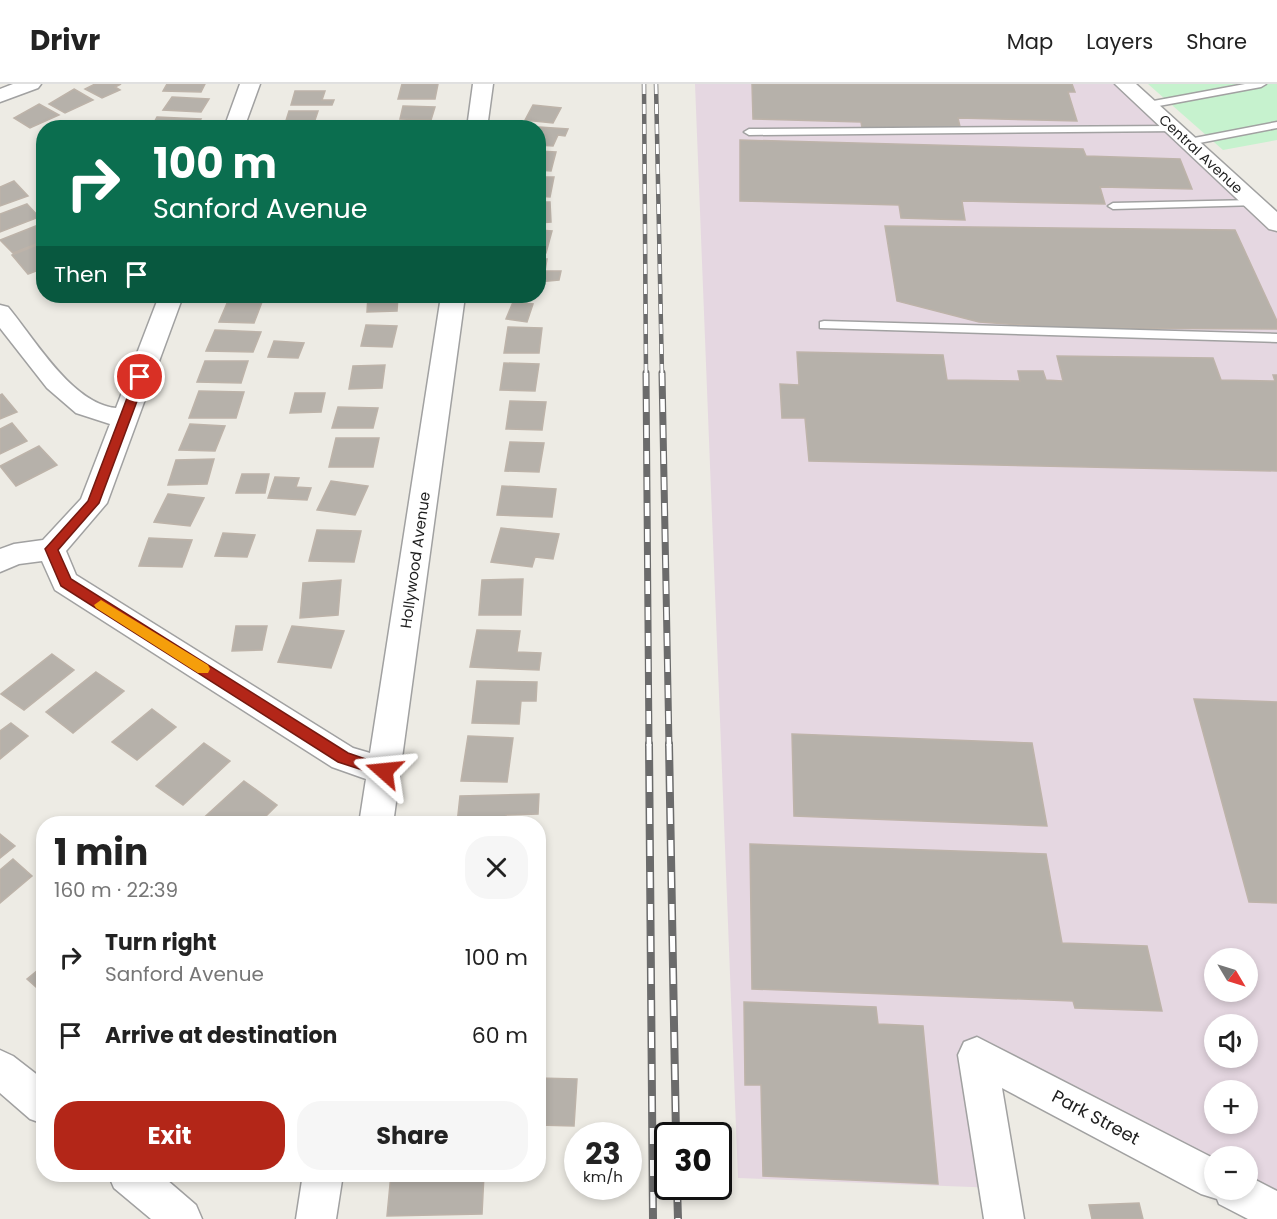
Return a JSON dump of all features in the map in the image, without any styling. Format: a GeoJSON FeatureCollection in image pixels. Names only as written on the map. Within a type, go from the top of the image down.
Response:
{"type":"FeatureCollection","features":[{"type":"Feature","properties":{"kind":"street"},"geometry":{"type":"LineString","coordinates":[[0,96],[31,84]]}},
{"type":"Feature","properties":{"kind":"street"},"geometry":{"type":"LineString","coordinates":[[237,120],[250,84]]}},
{"type":"Feature","properties":{"kind":"street"},"geometry":{"type":"LineString","coordinates":[[478,120],[483,84]]}},
{"type":"Feature","properties":{"kind":"street","name":"Central Avenue"},"geometry":{"type":"LineString","coordinates":[[1125,84],[1277,224]]}},
{"type":"Feature","properties":{"kind":"street"},"geometry":{"type":"LineString","coordinates":[[0,561],[14,554],[51,549],[93,503],[168,303]]}},
{"type":"Feature","properties":{"kind":"street","name":"Hollywood Avenue"},"geometry":{"type":"LineString","coordinates":[[377,816],[452,303]]}},
{"type":"Feature","properties":{"kind":"street"},"geometry":{"type":"LineString","coordinates":[[0,312],[70,399],[102,415],[125,417]]}},
{"type":"Feature","properties":{"kind":"street"},"geometry":{"type":"LineString","coordinates":[[51,549],[65,582],[343,758],[384,771]]}},
{"type":"Feature","properties":{"kind":"street","name":"Park Street"},"geometry":{"type":"LineString","coordinates":[[1004,1219],[976,1055],[1204,1174]]}},
{"type":"Feature","properties":{"kind":"street"},"geometry":{"type":"LineString","coordinates":[[0,1069],[36,1098]]}},
{"type":"Feature","properties":{"kind":"street"},"geometry":{"type":"LineString","coordinates":[[138,1182],[182,1219]]}},
{"type":"Feature","properties":{"kind":"street"},"geometry":{"type":"LineString","coordinates":[[316,1219],[322,1182]]}},
{"type":"Feature","properties":{"kind":"street"},"geometry":{"type":"LineString","coordinates":[[1253,1200],[1277,1212]]}},
{"type":"Feature","properties":{"kind":"lane"},"geometry":{"type":"LineString","coordinates":[[1148,105],[1261,84]]}},
{"type":"Feature","properties":{"kind":"lane"},"geometry":{"type":"LineString","coordinates":[[749,132],[1181,136],[1277,125]]}},
{"type":"Feature","properties":{"kind":"lane"},"geometry":{"type":"LineString","coordinates":[[1113,206],[1255,203]]}},
{"type":"Feature","properties":{"kind":"lane"},"geometry":{"type":"LineString","coordinates":[[824,325],[1277,338]]}},
{"type":"Feature","properties":{"kind":"shaded area"},"geometry":{"type":"Polygon","coordinates":[[[695,84],[1118,84],[1277,219],[1277,1217],[1242,1200],[1258,1200],[1258,1146],[1204,1146],[1204,1181],[978,1070],[998,1188],[738,1178],[695,84]]]}},
{"type":"Feature","properties":{"kind":"green space"},"geometry":{"type":"Polygon","coordinates":[[[1148,84],[1277,84],[1277,140],[1223,150],[1148,84]]]}},
{"type":"Feature","properties":{"kind":"building"},"geometry":{"type":"Polygon","coordinates":[[[95,84],[121,84],[115,87],[120,90],[102,98],[85,89],[95,84]]]}},
{"type":"Feature","properties":{"kind":"building"},"geometry":{"type":"Polygon","coordinates":[[[167,84],[205,84],[201,92],[163,91],[167,84]]]}},
{"type":"Feature","properties":{"kind":"building"},"geometry":{"type":"Polygon","coordinates":[[[402,84],[438,84],[435,99],[398,99],[402,84]]]}},
{"type":"Feature","properties":{"kind":"building"},"geometry":{"type":"Polygon","coordinates":[[[752,84],[1072,84],[1075,92],[1068,92],[1077,121],[958,118],[961,131],[862,128],[861,122],[753,119],[752,84]]]}},
{"type":"Feature","properties":{"kind":"building"},"geometry":{"type":"Polygon","coordinates":[[[74,89],[93,100],[65,113],[49,104],[74,89]]]}},
{"type":"Feature","properties":{"kind":"building"},"geometry":{"type":"Polygon","coordinates":[[[295,91],[325,91],[322,100],[334,100],[332,105],[291,105],[295,91]]]}},
{"type":"Feature","properties":{"kind":"building"},"geometry":{"type":"Polygon","coordinates":[[[172,97],[209,99],[201,112],[163,110],[172,97]]]}},
{"type":"Feature","properties":{"kind":"building"},"geometry":{"type":"Polygon","coordinates":[[[39,104],[59,115],[48,120],[36,120],[36,125],[30,128],[14,118],[39,104]]]}},
{"type":"Feature","properties":{"kind":"building"},"geometry":{"type":"Polygon","coordinates":[[[533,105],[561,108],[553,123],[546,122],[546,120],[525,120],[533,105]]]}},
{"type":"Feature","properties":{"kind":"building"},"geometry":{"type":"Polygon","coordinates":[[[403,106],[435,107],[431,120],[400,119],[403,106]]]}},
{"type":"Feature","properties":{"kind":"building"},"geometry":{"type":"Polygon","coordinates":[[[289,111],[318,111],[315,120],[286,120],[289,111]]]}},
{"type":"Feature","properties":{"kind":"building"},"geometry":{"type":"Polygon","coordinates":[[[157,117],[201,119],[200,120],[155,120],[157,117]]]}},
{"type":"Feature","properties":{"kind":"building"},"geometry":{"type":"Polygon","coordinates":[[[546,127],[568,129],[565,136],[558,135],[553,146],[546,146],[546,127]]]}},
{"type":"Feature","properties":{"kind":"building"},"geometry":{"type":"Polygon","coordinates":[[[740,140],[1083,149],[1086,156],[1180,159],[1192,189],[1100,187],[1105,204],[962,201],[965,220],[901,218],[899,205],[740,201],[740,140]]]}},
{"type":"Feature","properties":{"kind":"building"},"geometry":{"type":"Polygon","coordinates":[[[546,151],[556,152],[551,171],[546,171],[546,151]]]}},
{"type":"Feature","properties":{"kind":"building"},"geometry":{"type":"Polygon","coordinates":[[[546,177],[554,177],[550,197],[546,197],[546,177]]]}},
{"type":"Feature","properties":{"kind":"building"},"geometry":{"type":"Polygon","coordinates":[[[14,181],[28,196],[0,206],[0,187],[14,181]]]}},
{"type":"Feature","properties":{"kind":"building"},"geometry":{"type":"Polygon","coordinates":[[[546,202],[550,202],[551,222],[546,222],[546,202]]]}},
{"type":"Feature","properties":{"kind":"building"},"geometry":{"type":"Polygon","coordinates":[[[27,204],[36,214],[36,218],[0,232],[0,214],[27,204]]]}},
{"type":"Feature","properties":{"kind":"building"},"geometry":{"type":"Polygon","coordinates":[[[36,226],[36,244],[13,253],[0,240],[36,226]]]}},
{"type":"Feature","properties":{"kind":"building"},"geometry":{"type":"Polygon","coordinates":[[[885,226],[1235,230],[1277,321],[1277,329],[1066,328],[979,322],[897,301],[885,226]]]}},
{"type":"Feature","properties":{"kind":"building"},"geometry":{"type":"Polygon","coordinates":[[[546,231],[552,231],[546,253],[546,231]]]}},
{"type":"Feature","properties":{"kind":"building"},"geometry":{"type":"Polygon","coordinates":[[[36,245],[36,271],[28,274],[12,255],[36,245]]]}},
{"type":"Feature","properties":{"kind":"building"},"geometry":{"type":"Polygon","coordinates":[[[546,271],[561,271],[559,280],[546,281],[546,271]]]}},
{"type":"Feature","properties":{"kind":"building"},"geometry":{"type":"Polygon","coordinates":[[[227,303],[262,303],[254,323],[219,322],[227,303]]]}},
{"type":"Feature","properties":{"kind":"building"},"geometry":{"type":"Polygon","coordinates":[[[368,303],[398,303],[397,311],[367,312],[368,303]]]}},
{"type":"Feature","properties":{"kind":"building"},"geometry":{"type":"Polygon","coordinates":[[[513,303],[533,304],[527,322],[506,319],[513,303]]]}},
{"type":"Feature","properties":{"kind":"building"},"geometry":{"type":"Polygon","coordinates":[[[366,325],[397,326],[392,347],[361,346],[366,325]]]}},
{"type":"Feature","properties":{"kind":"building"},"geometry":{"type":"Polygon","coordinates":[[[508,327],[542,328],[539,353],[504,353],[508,327]]]}},
{"type":"Feature","properties":{"kind":"building"},"geometry":{"type":"Polygon","coordinates":[[[215,330],[261,332],[253,352],[206,351],[215,330]]]}},
{"type":"Feature","properties":{"kind":"building"},"geometry":{"type":"Polygon","coordinates":[[[274,341],[304,343],[298,358],[268,357],[274,341]]]}},
{"type":"Feature","properties":{"kind":"building"},"geometry":{"type":"Polygon","coordinates":[[[797,352],[943,355],[947,380],[1020,381],[1018,371],[1043,371],[1046,380],[1063,381],[1057,356],[1213,358],[1221,380],[1275,381],[1273,375],[1277,375],[1277,471],[809,461],[805,418],[782,418],[780,384],[799,385],[797,352]]]}},
{"type":"Feature","properties":{"kind":"building"},"geometry":{"type":"Polygon","coordinates":[[[205,361],[248,361],[241,383],[197,382],[205,361]]]}},
{"type":"Feature","properties":{"kind":"building"},"geometry":{"type":"Polygon","coordinates":[[[504,363],[539,364],[535,391],[500,390],[504,363]]]}},
{"type":"Feature","properties":{"kind":"building"},"geometry":{"type":"Polygon","coordinates":[[[385,365],[382,388],[349,389],[353,366],[385,365]]]}},
{"type":"Feature","properties":{"kind":"building"},"geometry":{"type":"Polygon","coordinates":[[[199,391],[244,392],[236,418],[189,418],[199,391]]]}},
{"type":"Feature","properties":{"kind":"building"},"geometry":{"type":"Polygon","coordinates":[[[295,393],[325,393],[321,412],[290,413],[295,393]]]}},
{"type":"Feature","properties":{"kind":"building"},"geometry":{"type":"Polygon","coordinates":[[[2,394],[17,412],[0,419],[0,395],[2,394]]]}},
{"type":"Feature","properties":{"kind":"building"},"geometry":{"type":"Polygon","coordinates":[[[510,401],[546,402],[542,430],[506,429],[510,401]]]}},
{"type":"Feature","properties":{"kind":"building"},"geometry":{"type":"Polygon","coordinates":[[[338,407],[378,408],[373,428],[332,428],[338,407]]]}},
{"type":"Feature","properties":{"kind":"building"},"geometry":{"type":"Polygon","coordinates":[[[12,423],[27,441],[0,454],[0,429],[12,423]]]}},
{"type":"Feature","properties":{"kind":"building"},"geometry":{"type":"Polygon","coordinates":[[[190,424],[225,426],[215,451],[179,450],[190,424]]]}},
{"type":"Feature","properties":{"kind":"building"},"geometry":{"type":"Polygon","coordinates":[[[336,438],[379,438],[373,467],[329,467],[336,438]]]}},
{"type":"Feature","properties":{"kind":"building"},"geometry":{"type":"Polygon","coordinates":[[[510,442],[544,443],[539,472],[505,471],[510,442]]]}},
{"type":"Feature","properties":{"kind":"building"},"geometry":{"type":"Polygon","coordinates":[[[39,446],[57,465],[16,486],[0,466],[39,446]]]}},
{"type":"Feature","properties":{"kind":"building"},"geometry":{"type":"Polygon","coordinates":[[[214,459],[207,484],[168,485],[176,460],[214,459]]]}},
{"type":"Feature","properties":{"kind":"building"},"geometry":{"type":"Polygon","coordinates":[[[242,474],[269,474],[265,493],[236,493],[242,474]]]}},
{"type":"Feature","properties":{"kind":"building"},"geometry":{"type":"Polygon","coordinates":[[[275,477],[299,478],[296,487],[311,488],[307,500],[268,498],[275,477]]]}},
{"type":"Feature","properties":{"kind":"building"},"geometry":{"type":"Polygon","coordinates":[[[331,481],[368,486],[355,515],[317,510],[331,481]]]}},
{"type":"Feature","properties":{"kind":"building"},"geometry":{"type":"Polygon","coordinates":[[[502,486],[556,489],[552,517],[497,515],[502,486]]]}},
{"type":"Feature","properties":{"kind":"building"},"geometry":{"type":"Polygon","coordinates":[[[168,494],[204,498],[190,526],[154,522],[168,494]]]}},
{"type":"Feature","properties":{"kind":"building"},"geometry":{"type":"Polygon","coordinates":[[[501,528],[559,534],[553,559],[535,557],[532,567],[491,562],[501,528]]]}},
{"type":"Feature","properties":{"kind":"building"},"geometry":{"type":"Polygon","coordinates":[[[317,530],[361,531],[354,562],[309,561],[317,530]]]}},
{"type":"Feature","properties":{"kind":"building"},"geometry":{"type":"Polygon","coordinates":[[[223,533],[255,535],[247,557],[215,556],[223,533]]]}},
{"type":"Feature","properties":{"kind":"building"},"geometry":{"type":"Polygon","coordinates":[[[149,538],[192,540],[182,567],[139,566],[149,538]]]}},
{"type":"Feature","properties":{"kind":"building"},"geometry":{"type":"Polygon","coordinates":[[[523,579],[521,615],[479,615],[482,580],[523,579]]]}},
{"type":"Feature","properties":{"kind":"building"},"geometry":{"type":"Polygon","coordinates":[[[341,580],[338,615],[300,618],[303,583],[341,580]]]}},
{"type":"Feature","properties":{"kind":"building"},"geometry":{"type":"Polygon","coordinates":[[[236,626],[267,626],[262,650],[232,651],[236,626]]]}},
{"type":"Feature","properties":{"kind":"building"},"geometry":{"type":"Polygon","coordinates":[[[292,626],[344,631],[331,668],[278,662],[292,626]]]}},
{"type":"Feature","properties":{"kind":"building"},"geometry":{"type":"Polygon","coordinates":[[[477,630],[520,631],[517,652],[541,653],[539,670],[470,667],[477,630]]]}},
{"type":"Feature","properties":{"kind":"building"},"geometry":{"type":"Polygon","coordinates":[[[52,654],[74,670],[24,710],[1,694],[52,654]]]}},
{"type":"Feature","properties":{"kind":"building"},"geometry":{"type":"Polygon","coordinates":[[[96,672],[124,691],[73,733],[46,712],[96,672]]]}},
{"type":"Feature","properties":{"kind":"building"},"geometry":{"type":"Polygon","coordinates":[[[477,681],[537,682],[536,701],[521,701],[519,724],[472,723],[477,681]]]}},
{"type":"Feature","properties":{"kind":"building"},"geometry":{"type":"Polygon","coordinates":[[[1194,699],[1277,702],[1277,903],[1249,902],[1194,699]]]}},
{"type":"Feature","properties":{"kind":"building"},"geometry":{"type":"Polygon","coordinates":[[[152,709],[176,727],[137,760],[112,742],[152,709]]]}},
{"type":"Feature","properties":{"kind":"building"},"geometry":{"type":"Polygon","coordinates":[[[11,723],[28,736],[0,759],[0,731],[11,723]]]}},
{"type":"Feature","properties":{"kind":"building"},"geometry":{"type":"Polygon","coordinates":[[[792,734],[1032,743],[1047,826],[794,816],[792,734]]]}},
{"type":"Feature","properties":{"kind":"building"},"geometry":{"type":"Polygon","coordinates":[[[468,736],[513,738],[507,782],[461,781],[468,736]]]}},
{"type":"Feature","properties":{"kind":"building"},"geometry":{"type":"Polygon","coordinates":[[[204,743],[230,761],[183,805],[156,786],[204,743]]]}},
{"type":"Feature","properties":{"kind":"building"},"geometry":{"type":"Polygon","coordinates":[[[244,781],[277,805],[266,816],[206,816],[244,781]]]}},
{"type":"Feature","properties":{"kind":"building"},"geometry":{"type":"Polygon","coordinates":[[[539,794],[538,814],[458,816],[460,796],[539,794]]]}},
{"type":"Feature","properties":{"kind":"building"},"geometry":{"type":"Polygon","coordinates":[[[0,834],[15,846],[0,858],[0,834]]]}},
{"type":"Feature","properties":{"kind":"building"},"geometry":{"type":"Polygon","coordinates":[[[750,844],[1046,854],[1062,943],[1147,946],[1162,1011],[1075,1008],[1073,1001],[752,989],[750,844]]]}},
{"type":"Feature","properties":{"kind":"building"},"geometry":{"type":"Polygon","coordinates":[[[13,859],[32,876],[0,903],[0,870],[13,859]]]}},
{"type":"Feature","properties":{"kind":"building"},"geometry":{"type":"Polygon","coordinates":[[[36,972],[36,987],[27,979],[36,972]]]}},
{"type":"Feature","properties":{"kind":"building"},"geometry":{"type":"Polygon","coordinates":[[[744,1002],[876,1007],[878,1024],[923,1026],[938,1184],[763,1176],[761,1085],[745,1085],[744,1002]]]}},
{"type":"Feature","properties":{"kind":"building"},"geometry":{"type":"Polygon","coordinates":[[[546,1078],[577,1079],[574,1122],[564,1122],[564,1126],[546,1125],[546,1078]]]}},
{"type":"Feature","properties":{"kind":"building"},"geometry":{"type":"Polygon","coordinates":[[[390,1182],[484,1182],[482,1214],[387,1216],[390,1182]]]}},
{"type":"Feature","properties":{"kind":"building"},"geometry":{"type":"Polygon","coordinates":[[[1139,1203],[1143,1219],[1092,1219],[1089,1205],[1139,1203]]]}},
{"type":"Feature","properties":{"kind":"railway"},"geometry":{"type":"LineString","coordinates":[[644,84],[646,375]]}},
{"type":"Feature","properties":{"kind":"railway"},"geometry":{"type":"LineString","coordinates":[[656,84],[662,375]]}},
{"type":"Feature","properties":{"kind":"railway"},"geometry":{"type":"LineString","coordinates":[[646,373],[649,746]]}},
{"type":"Feature","properties":{"kind":"railway"},"geometry":{"type":"LineString","coordinates":[[662,373],[669,746]]}},
{"type":"Feature","properties":{"kind":"railway"},"geometry":{"type":"LineString","coordinates":[[649,744],[653,1219]]}},
{"type":"Feature","properties":{"kind":"railway"},"geometry":{"type":"LineString","coordinates":[[669,744],[676,1122]]}},
{"type":"Feature","properties":{"kind":"railway"},"geometry":{"type":"LineString","coordinates":[[677,1200],[678,1219]]}},
{"type":"Feature","properties":{"kind":"slow traffic"},"geometry":{"type":"LineString","coordinates":[[101,605],[203,669]]}},
{"type":"Feature","properties":{"kind":"route"},"geometry":{"type":"LineString","coordinates":[[140,377],[93,503],[51,549],[65,582],[343,758],[384,771]]}}]}
